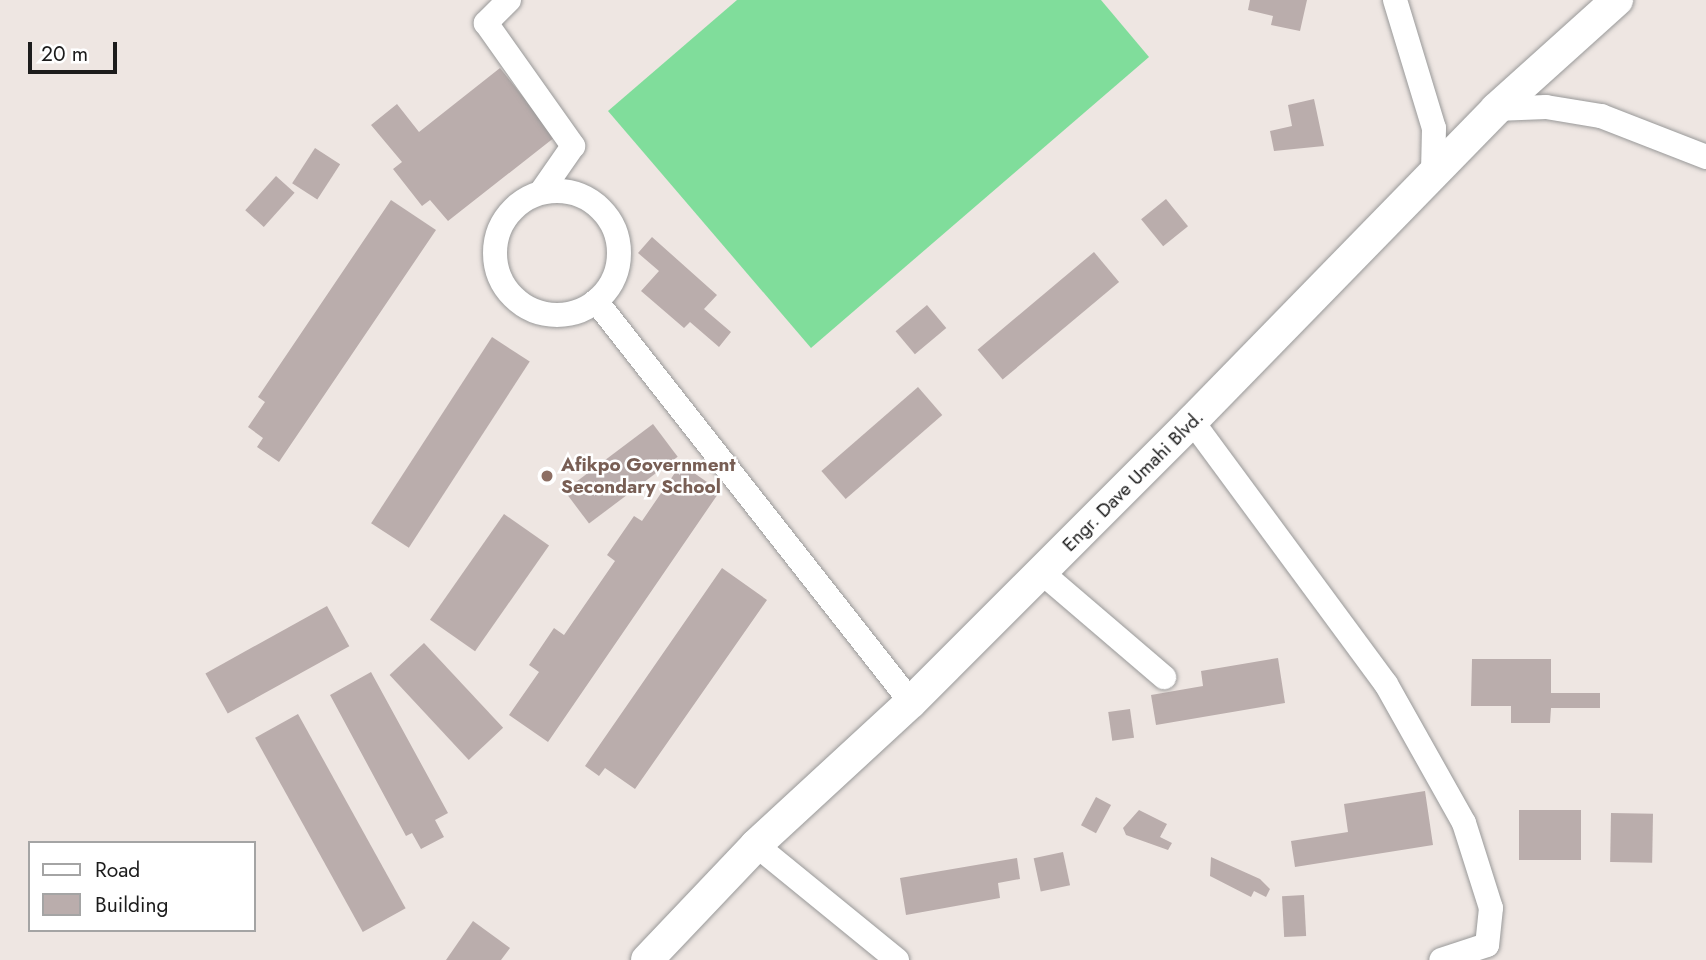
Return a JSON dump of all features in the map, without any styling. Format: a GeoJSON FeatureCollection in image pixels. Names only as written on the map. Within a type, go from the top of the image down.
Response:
{"type":"FeatureCollection","features":[{"type":"Feature","properties":{"kind":"street"},"geometry":{"type":"LineString","coordinates":[[509,0],[486,23],[573,146],[541,192]]}},
{"type":"Feature","properties":{"kind":"street"},"geometry":{"type":"LineString","coordinates":[[1395,0],[1434,128],[1433,173]]}},
{"type":"Feature","properties":{"kind":"street","name":"Engr. Dave Umahi Blvd."},"geometry":{"type":"LineString","coordinates":[[647,960],[756,845],[911,702],[1192,421],[1496,109],[1617,0]]}},
{"type":"Feature","properties":{"kind":"street"},"geometry":{"type":"LineString","coordinates":[[1496,109],[1546,107],[1601,116],[1706,157]]}},
{"type":"Feature","properties":{"kind":"street"},"geometry":{"type":"LineString","coordinates":[[563,191],[586,198],[605,213],[617,235],[619,259],[612,283],[596,301],[575,313],[551,315],[527,309],[508,293],[497,271],[495,247],[502,224],[517,204],[541,192],[563,191]]}},
{"type":"Feature","properties":{"kind":"street"},"geometry":{"type":"LineString","coordinates":[[596,301],[911,702]]}},
{"type":"Feature","properties":{"kind":"street"},"geometry":{"type":"LineString","coordinates":[[1192,421],[1386,684],[1464,823],[1491,908],[1487,945],[1441,960]]}},
{"type":"Feature","properties":{"kind":"street"},"geometry":{"type":"LineString","coordinates":[[1041,572],[1164,677]]}},
{"type":"Feature","properties":{"kind":"street"},"geometry":{"type":"LineString","coordinates":[[756,845],[897,960]]}},
{"type":"Feature","properties":{"kind":"green space"},"geometry":{"type":"Polygon","coordinates":[[[737,0],[1101,0],[1149,57],[811,348],[608,111],[737,0]]]}},
{"type":"Feature","properties":{"kind":"building"},"geometry":{"type":"Polygon","coordinates":[[[1250,0],[1307,0],[1300,31],[1271,25],[1273,16],[1248,10],[1250,0]]]}},
{"type":"Feature","properties":{"kind":"building"},"geometry":{"type":"Polygon","coordinates":[[[500,68],[555,137],[448,221],[430,200],[422,206],[393,169],[402,162],[371,125],[397,104],[419,132],[500,68]]]}},
{"type":"Feature","properties":{"kind":"building"},"geometry":{"type":"Polygon","coordinates":[[[1314,99],[1324,146],[1274,151],[1270,131],[1292,126],[1288,105],[1314,99]]]}},
{"type":"Feature","properties":{"kind":"building"},"geometry":{"type":"Polygon","coordinates":[[[315,148],[340,164],[317,200],[292,183],[315,148]]]}},
{"type":"Feature","properties":{"kind":"building"},"geometry":{"type":"Polygon","coordinates":[[[276,176],[295,193],[264,227],[245,210],[276,176]]]}},
{"type":"Feature","properties":{"kind":"building"},"geometry":{"type":"Polygon","coordinates":[[[1166,199],[1188,226],[1163,246],[1141,219],[1166,199]]]}},
{"type":"Feature","properties":{"kind":"building"},"geometry":{"type":"Polygon","coordinates":[[[391,200],[436,230],[279,462],[257,447],[263,438],[248,427],[265,402],[258,397],[391,200]]]}},
{"type":"Feature","properties":{"kind":"building"},"geometry":{"type":"Polygon","coordinates":[[[652,237],[717,295],[704,309],[731,332],[719,347],[690,322],[684,328],[641,291],[659,271],[638,253],[652,237]]]}},
{"type":"Feature","properties":{"kind":"building"},"geometry":{"type":"Polygon","coordinates":[[[1094,252],[1119,282],[1003,380],[978,350],[1094,252]]]}},
{"type":"Feature","properties":{"kind":"building"},"geometry":{"type":"Polygon","coordinates":[[[927,305],[946,328],[915,354],[896,331],[927,305]]]}},
{"type":"Feature","properties":{"kind":"building"},"geometry":{"type":"Polygon","coordinates":[[[492,337],[530,362],[409,548],[371,523],[492,337]]]}},
{"type":"Feature","properties":{"kind":"building"},"geometry":{"type":"Polygon","coordinates":[[[918,387],[942,415],[846,499],[821,471],[918,387]]]}},
{"type":"Feature","properties":{"kind":"building"},"geometry":{"type":"Polygon","coordinates":[[[653,424],[678,457],[589,524],[564,491],[653,424]]]}},
{"type":"Feature","properties":{"kind":"building"},"geometry":{"type":"Polygon","coordinates":[[[681,464],[720,491],[548,742],[509,715],[539,672],[529,665],[554,628],[564,635],[615,561],[607,555],[634,516],[642,521],[681,464]]]}},
{"type":"Feature","properties":{"kind":"building"},"geometry":{"type":"Polygon","coordinates":[[[504,514],[549,546],[475,651],[430,620],[504,514]]]}},
{"type":"Feature","properties":{"kind":"building"},"geometry":{"type":"Polygon","coordinates":[[[722,568],[767,600],[635,789],[605,768],[599,776],[585,766],[722,568]]]}},
{"type":"Feature","properties":{"kind":"building"},"geometry":{"type":"Polygon","coordinates":[[[327,606],[349,646],[228,714],[205,673],[327,606]]]}},
{"type":"Feature","properties":{"kind":"building"},"geometry":{"type":"Polygon","coordinates":[[[424,643],[503,728],[469,760],[390,675],[424,643]]]}},
{"type":"Feature","properties":{"kind":"building"},"geometry":{"type":"Polygon","coordinates":[[[1278,658],[1285,703],[1156,725],[1151,695],[1203,686],[1201,671],[1278,658]]]}},
{"type":"Feature","properties":{"kind":"building"},"geometry":{"type":"Polygon","coordinates":[[[1472,659],[1551,659],[1551,693],[1600,693],[1600,708],[1551,708],[1550,723],[1511,723],[1511,706],[1471,706],[1472,659]]]}},
{"type":"Feature","properties":{"kind":"building"},"geometry":{"type":"Polygon","coordinates":[[[371,672],[448,813],[435,820],[444,837],[421,849],[412,833],[406,836],[330,695],[371,672]]]}},
{"type":"Feature","properties":{"kind":"building"},"geometry":{"type":"Polygon","coordinates":[[[1130,709],[1134,738],[1112,741],[1108,712],[1130,709]]]}},
{"type":"Feature","properties":{"kind":"building"},"geometry":{"type":"Polygon","coordinates":[[[298,714],[406,908],[363,932],[255,738],[298,714]]]}},
{"type":"Feature","properties":{"kind":"building"},"geometry":{"type":"Polygon","coordinates":[[[1425,791],[1433,845],[1295,867],[1291,841],[1348,832],[1344,804],[1425,791]]]}},
{"type":"Feature","properties":{"kind":"building"},"geometry":{"type":"Polygon","coordinates":[[[1096,797],[1111,805],[1096,833],[1081,825],[1096,797]]]}},
{"type":"Feature","properties":{"kind":"building"},"geometry":{"type":"Polygon","coordinates":[[[1139,810],[1167,824],[1160,837],[1172,843],[1168,850],[1126,835],[1123,828],[1139,810]]]}},
{"type":"Feature","properties":{"kind":"building"},"geometry":{"type":"Polygon","coordinates":[[[1519,810],[1581,810],[1581,860],[1519,860],[1519,810]]]}},
{"type":"Feature","properties":{"kind":"building"},"geometry":{"type":"Polygon","coordinates":[[[1611,813],[1653,814],[1652,863],[1610,862],[1611,813]]]}},
{"type":"Feature","properties":{"kind":"building"},"geometry":{"type":"Polygon","coordinates":[[[1063,852],[1070,885],[1041,891],[1034,858],[1063,852]]]}},
{"type":"Feature","properties":{"kind":"building"},"geometry":{"type":"Polygon","coordinates":[[[1211,857],[1260,879],[1270,889],[1266,897],[1254,891],[1251,897],[1210,876],[1211,857]]]}},
{"type":"Feature","properties":{"kind":"building"},"geometry":{"type":"Polygon","coordinates":[[[1017,858],[1020,879],[998,883],[1000,898],[906,915],[900,878],[1017,858]]]}},
{"type":"Feature","properties":{"kind":"building"},"geometry":{"type":"Polygon","coordinates":[[[1304,895],[1306,936],[1284,937],[1282,896],[1304,895]]]}},
{"type":"Feature","properties":{"kind":"building"},"geometry":{"type":"Polygon","coordinates":[[[473,921],[510,948],[501,960],[446,960],[473,921]]]}},
{"type":"Feature","properties":{"kind":"place","name":"Afikpo Government Secondary School"},"geometry":{"type":"Point","coordinates":[547,476]}}]}
